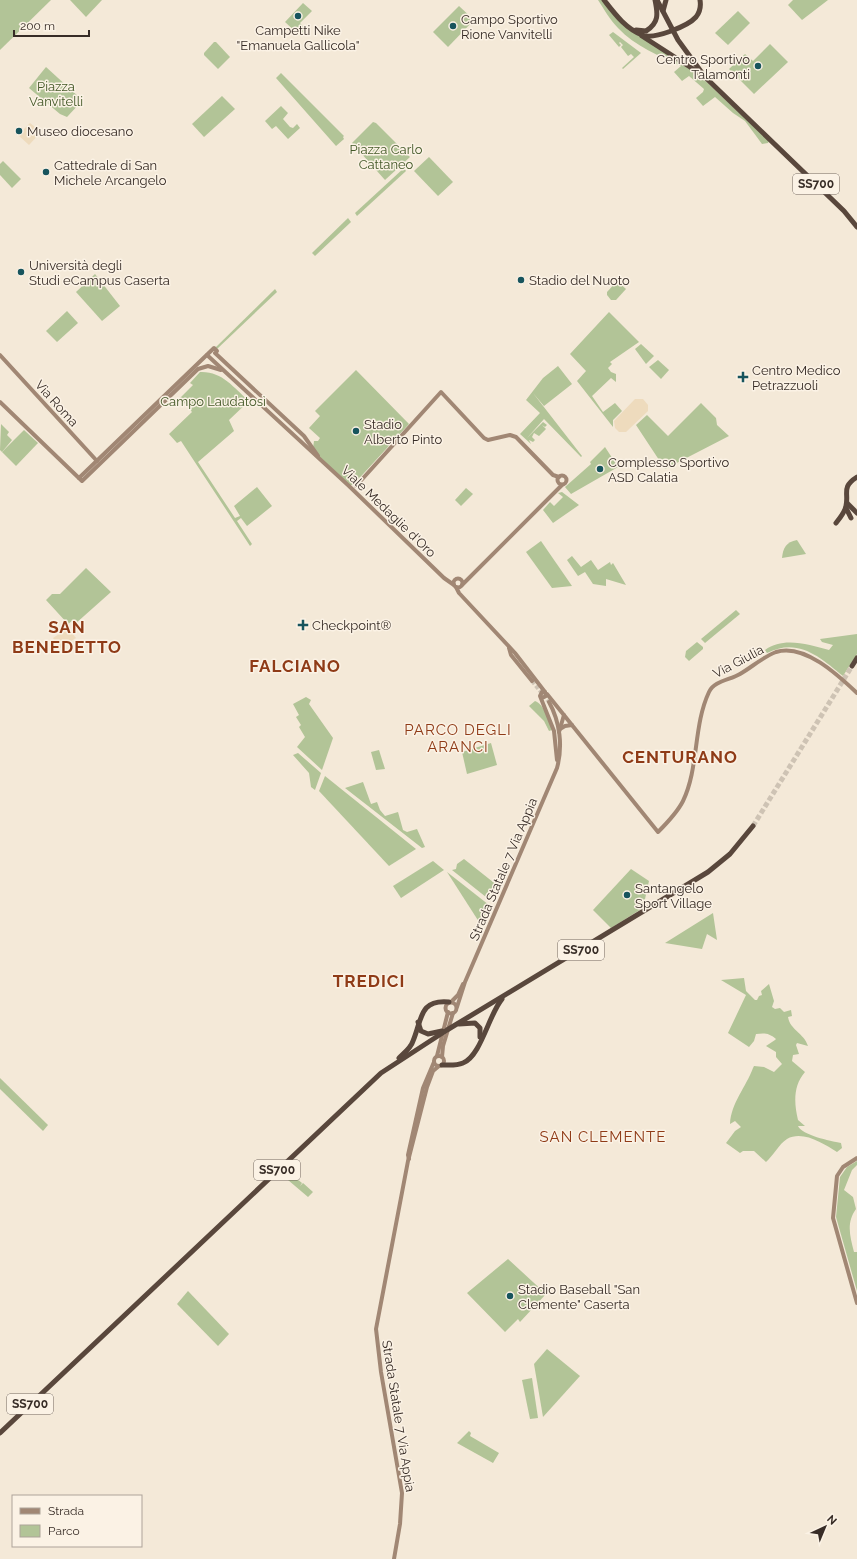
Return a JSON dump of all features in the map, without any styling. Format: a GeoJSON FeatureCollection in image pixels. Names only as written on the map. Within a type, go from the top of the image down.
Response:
{"type":"FeatureCollection","features":[{"type":"Feature","properties":{"kind":"highway"},"geometry":{"type":"LineString","coordinates":[[604,0],[615,14],[632,29],[705,77]]}},
{"type":"Feature","properties":{"kind":"highway"},"geometry":{"type":"LineString","coordinates":[[632,29],[646,31],[654,25],[657,20],[656,0]]}},
{"type":"Feature","properties":{"kind":"highway","name":"SS700"},"geometry":{"type":"LineString","coordinates":[[656,0],[690,60],[705,77],[844,211],[857,226]]}},
{"type":"Feature","properties":{"kind":"highway"},"geometry":{"type":"LineString","coordinates":[[663,11],[666,0]]}},
{"type":"Feature","properties":{"kind":"highway"},"geometry":{"type":"LineString","coordinates":[[638,33],[651,37],[677,28],[695,18],[700,8],[700,0]]}},
{"type":"Feature","properties":{"kind":"highway"},"geometry":{"type":"LineString","coordinates":[[836,523],[848,506],[846,491],[852,480],[857,477]]}},
{"type":"Feature","properties":{"kind":"highway"},"geometry":{"type":"LineString","coordinates":[[848,506],[857,513]]}},
{"type":"Feature","properties":{"kind":"highway"},"geometry":{"type":"LineString","coordinates":[[852,666],[857,658]]}},
{"type":"Feature","properties":{"kind":"highway","name":"SS700"},"geometry":{"type":"LineString","coordinates":[[0,1433],[346,1105],[404,1055],[505,996],[714,867],[725,859],[753,826]]}},
{"type":"Feature","properties":{"kind":"highway"},"geometry":{"type":"LineString","coordinates":[[440,1065],[455,1065],[465,1062],[472,1056],[496,1006],[505,996]]}},
{"type":"Feature","properties":{"kind":"highway"},"geometry":{"type":"LineString","coordinates":[[404,1055],[413,1042],[418,1022],[423,1012],[437,1003],[448,1006]]}},
{"type":"Feature","properties":{"kind":"highway","name":"SS700"},"geometry":{"type":"LineString","coordinates":[[418,1022],[421,1031],[428,1034],[447,1030]]}},
{"type":"Feature","properties":{"kind":"highway","name":"SS700"},"geometry":{"type":"LineString","coordinates":[[455,1025],[467,1022],[475,1023],[480,1028],[480,1040]]}},
{"type":"Feature","properties":{"kind":"highway"},"geometry":{"type":"LineString","coordinates":[[441,1057],[455,1065]]}},
{"type":"Feature","properties":{"kind":"main road"},"geometry":{"type":"LineString","coordinates":[[98,462],[207,355],[215,351]]}},
{"type":"Feature","properties":{"kind":"main road"},"geometry":{"type":"LineString","coordinates":[[211,359],[215,351]]}},
{"type":"Feature","properties":{"kind":"main road","name":"Viale Medaglie d'Oro"},"geometry":{"type":"LineString","coordinates":[[215,351],[310,443],[319,458]]}},
{"type":"Feature","properties":{"kind":"main road","name":"Via Roma"},"geometry":{"type":"LineString","coordinates":[[0,355],[98,462]]}},
{"type":"Feature","properties":{"kind":"main road","name":"Viale Medaglie d'Oro"},"geometry":{"type":"LineString","coordinates":[[207,355],[284,428],[356,492],[476,609],[509,648]]}},
{"type":"Feature","properties":{"kind":"main road"},"geometry":{"type":"LineString","coordinates":[[0,402],[79,478],[198,368],[208,366],[226,372]]}},
{"type":"Feature","properties":{"kind":"main road"},"geometry":{"type":"LineString","coordinates":[[356,492],[356,486],[441,392],[484,438],[488,440],[510,435],[516,437],[553,475],[559,477],[563,476],[566,478],[566,482],[470,576],[458,585],[459,593]]}},
{"type":"Feature","properties":{"kind":"main road"},"geometry":{"type":"LineString","coordinates":[[252,398],[257,393]]}},
{"type":"Feature","properties":{"kind":"main road"},"geometry":{"type":"LineString","coordinates":[[284,428],[290,425],[290,423]]}},
{"type":"Feature","properties":{"kind":"main road"},"geometry":{"type":"LineString","coordinates":[[290,433],[291,429],[295,428]]}},
{"type":"Feature","properties":{"kind":"main road"},"geometry":{"type":"LineString","coordinates":[[304,446],[308,446],[310,443]]}},
{"type":"Feature","properties":{"kind":"main road"},"geometry":{"type":"LineString","coordinates":[[543,503],[557,486],[559,477]]}},
{"type":"Feature","properties":{"kind":"main road"},"geometry":{"type":"LineString","coordinates":[[558,482],[562,485]]}},
{"type":"Feature","properties":{"kind":"main road"},"geometry":{"type":"LineString","coordinates":[[349,486],[356,486]]}},
{"type":"Feature","properties":{"kind":"main road","name":"Viale Medaglie d'Oro"},"geometry":{"type":"LineString","coordinates":[[444,578],[458,585]]}},
{"type":"Feature","properties":{"kind":"main road"},"geometry":{"type":"LineString","coordinates":[[509,648],[511,655],[532,681]]}},
{"type":"Feature","properties":{"kind":"main road"},"geometry":{"type":"LineString","coordinates":[[509,648],[515,653],[538,682],[543,694],[572,725]]}},
{"type":"Feature","properties":{"kind":"main road","name":"Via Giulia"},"geometry":{"type":"LineString","coordinates":[[572,725],[658,832],[667,823],[683,801],[689,783],[704,705],[709,691],[715,684],[735,677],[770,655],[780,651],[796,651],[810,657],[857,693]]}},
{"type":"Feature","properties":{"kind":"main road","name":"Strada Statale 7 Via Appia"},"geometry":{"type":"LineString","coordinates":[[543,694],[555,736],[558,764]]}},
{"type":"Feature","properties":{"kind":"main road","name":"Strada Statale 7 Via Appia"},"geometry":{"type":"LineString","coordinates":[[409,1159],[408,1155],[423,1088],[434,1062],[441,1057],[442,1046],[465,982],[558,764],[560,730],[549,702]]}},
{"type":"Feature","properties":{"kind":"main road"},"geometry":{"type":"LineString","coordinates":[[560,730],[564,715]]}},
{"type":"Feature","properties":{"kind":"main road"},"geometry":{"type":"LineString","coordinates":[[560,730],[565,726],[572,725]]}},
{"type":"Feature","properties":{"kind":"main road","name":"Strada Statale 7 Via Appia"},"geometry":{"type":"LineString","coordinates":[[394,1559],[400,1524],[402,1493],[381,1372],[376,1329],[409,1159],[427,1087],[432,1071],[440,1065],[448,1006],[465,982]]}},
{"type":"Feature","properties":{"kind":"main road"},"geometry":{"type":"LineString","coordinates":[[453,1013],[448,1006],[455,1003],[457,1007]]}},
{"type":"Feature","properties":{"kind":"main road"},"geometry":{"type":"LineString","coordinates":[[434,1062],[440,1065]]}},
{"type":"Feature","properties":{"kind":"main road"},"geometry":{"type":"LineString","coordinates":[[857,1158],[843,1167],[837,1176],[833,1218],[857,1303]]}},
{"type":"Feature","properties":{"kind":"green space"},"geometry":{"type":"Polygon","coordinates":[[[0,0],[51,0],[0,50],[0,0]]]}},
{"type":"Feature","properties":{"kind":"green space"},"geometry":{"type":"Polygon","coordinates":[[[70,0],[102,0],[86,17],[70,0]]]}},
{"type":"Feature","properties":{"kind":"green space"},"geometry":{"type":"Polygon","coordinates":[[[598,0],[602,0],[627,28],[697,73],[769,141],[768,143],[762,144],[745,121],[733,113],[715,97],[703,106],[696,98],[703,92],[704,89],[689,76],[682,81],[674,72],[681,66],[648,50],[632,40],[612,22],[598,0]]]}},
{"type":"Feature","properties":{"kind":"green space"},"geometry":{"type":"Polygon","coordinates":[[[793,0],[828,0],[802,20],[788,5],[793,0]]]}},
{"type":"Feature","properties":{"kind":"green space","name":"Campetti Nike \"Emanuela Gallicola\""},"geometry":{"type":"Polygon","coordinates":[[[303,3],[312,11],[300,23],[306,30],[300,36],[285,22],[303,3]]]}},
{"type":"Feature","properties":{"kind":"green space","name":"Campo Sportivo Rione Vanvitelli"},"geometry":{"type":"Polygon","coordinates":[[[459,6],[474,20],[448,47],[433,32],[459,6]]]}},
{"type":"Feature","properties":{"kind":"green space"},"geometry":{"type":"Polygon","coordinates":[[[738,11],[750,23],[728,45],[715,33],[738,11]]]}},
{"type":"Feature","properties":{"kind":"green space"},"geometry":{"type":"Polygon","coordinates":[[[613,32],[641,53],[623,69],[622,68],[634,57],[631,54],[628,56],[621,47],[623,45],[620,42],[619,43],[621,45],[619,47],[609,35],[613,32]]]}},
{"type":"Feature","properties":{"kind":"green space"},"geometry":{"type":"Polygon","coordinates":[[[214,42],[216,42],[230,57],[218,69],[204,55],[204,53],[214,42]]]}},
{"type":"Feature","properties":{"kind":"green space","name":"Centro Sportivo Talamonti"},"geometry":{"type":"Polygon","coordinates":[[[770,44],[788,62],[754,94],[729,69],[745,54],[753,61],[770,44]]]}},
{"type":"Feature","properties":{"kind":"green space","name":"Piazza Vanvitelli"},"geometry":{"type":"Polygon","coordinates":[[[46,67],[80,98],[80,103],[67,117],[60,114],[29,88],[46,67]]]}},
{"type":"Feature","properties":{"kind":"green space"},"geometry":{"type":"Polygon","coordinates":[[[281,73],[344,136],[344,139],[336,146],[276,78],[281,73]]]}},
{"type":"Feature","properties":{"kind":"green space"},"geometry":{"type":"Polygon","coordinates":[[[222,96],[235,109],[204,137],[192,124],[222,96]]]}},
{"type":"Feature","properties":{"kind":"green space"},"geometry":{"type":"Polygon","coordinates":[[[281,106],[288,113],[283,119],[290,127],[293,128],[297,124],[300,128],[288,139],[276,126],[272,129],[265,121],[281,106]]]}},
{"type":"Feature","properties":{"kind":"green space","name":"Piazza Carlo Cattaneo"},"geometry":{"type":"Polygon","coordinates":[[[373,122],[376,123],[410,157],[385,180],[352,143],[373,122]]]}},
{"type":"Feature","properties":{"kind":"green space"},"geometry":{"type":"Polygon","coordinates":[[[429,157],[453,182],[438,196],[414,171],[429,157]]]}},
{"type":"Feature","properties":{"kind":"green space"},"geometry":{"type":"Polygon","coordinates":[[[3,161],[21,179],[12,188],[0,175],[0,164],[3,161]]]}},
{"type":"Feature","properties":{"kind":"green space"},"geometry":{"type":"Polygon","coordinates":[[[404,168],[406,171],[357,216],[355,213],[404,168]]]}},
{"type":"Feature","properties":{"kind":"green space"},"geometry":{"type":"Polygon","coordinates":[[[348,218],[351,222],[315,256],[312,253],[348,218]]]}},
{"type":"Feature","properties":{"kind":"green space"},"geometry":{"type":"Polygon","coordinates":[[[95,274],[120,306],[102,321],[76,292],[95,274]]]}},
{"type":"Feature","properties":{"kind":"green space"},"geometry":{"type":"Polygon","coordinates":[[[617,281],[626,289],[616,300],[611,300],[607,295],[607,292],[617,281]]]}},
{"type":"Feature","properties":{"kind":"green space"},"geometry":{"type":"Polygon","coordinates":[[[275,289],[277,292],[217,349],[215,348],[275,289]]]}},
{"type":"Feature","properties":{"kind":"green space"},"geometry":{"type":"Polygon","coordinates":[[[67,311],[78,323],[57,342],[46,331],[67,311]]]}},
{"type":"Feature","properties":{"kind":"green space"},"geometry":{"type":"Polygon","coordinates":[[[609,312],[639,342],[610,362],[612,364],[608,368],[611,372],[616,374],[616,382],[611,378],[592,396],[603,412],[615,403],[622,411],[613,420],[613,427],[577,381],[586,371],[570,354],[609,312]]]}},
{"type":"Feature","properties":{"kind":"green space"},"geometry":{"type":"Polygon","coordinates":[[[641,344],[654,356],[646,364],[635,349],[641,344]]]}},
{"type":"Feature","properties":{"kind":"green space"},"geometry":{"type":"Polygon","coordinates":[[[658,360],[669,370],[661,379],[649,367],[658,360]]]}},
{"type":"Feature","properties":{"kind":"green space"},"geometry":{"type":"Polygon","coordinates":[[[558,366],[572,384],[544,406],[533,393],[582,456],[581,457],[544,419],[527,438],[543,422],[547,425],[545,427],[542,425],[546,429],[539,436],[534,433],[532,437],[535,440],[533,442],[529,440],[531,444],[520,434],[540,413],[526,400],[543,378],[558,366]]]}},
{"type":"Feature","properties":{"kind":"green space"},"geometry":{"type":"Polygon","coordinates":[[[356,370],[409,424],[353,485],[350,485],[319,458],[313,448],[314,441],[318,441],[320,438],[309,428],[320,416],[315,411],[356,370]]]}},
{"type":"Feature","properties":{"kind":"green space","name":"Campo Laudatosì"},"geometry":{"type":"Polygon","coordinates":[[[200,372],[208,372],[221,377],[249,401],[229,420],[234,431],[198,462],[235,518],[240,516],[234,506],[257,487],[272,506],[247,526],[241,518],[237,521],[252,544],[250,546],[181,441],[177,443],[169,434],[192,412],[180,398],[193,385],[190,383],[200,372]]]}},
{"type":"Feature","properties":{"kind":"green space"},"geometry":{"type":"Polygon","coordinates":[[[701,403],[716,418],[717,425],[729,436],[665,469],[636,425],[647,415],[668,436],[701,403]]]}},
{"type":"Feature","properties":{"kind":"green space"},"geometry":{"type":"Polygon","coordinates":[[[1,424],[9,432],[7,435],[12,440],[2,452],[0,450],[1,424]]]}},
{"type":"Feature","properties":{"kind":"green space"},"geometry":{"type":"Polygon","coordinates":[[[24,430],[38,443],[16,466],[2,452],[24,430]]]}},
{"type":"Feature","properties":{"kind":"green space","name":"Complesso Sportivo ASD Calatia"},"geometry":{"type":"Polygon","coordinates":[[[605,447],[618,467],[571,494],[565,487],[591,464],[590,462],[605,447]]]}},
{"type":"Feature","properties":{"kind":"green space"},"geometry":{"type":"Polygon","coordinates":[[[466,488],[473,494],[461,506],[455,500],[466,488]]]}},
{"type":"Feature","properties":{"kind":"green space"},"geometry":{"type":"Polygon","coordinates":[[[562,492],[579,505],[553,523],[543,510],[550,502],[554,506],[563,497],[558,493],[562,492]]]}},
{"type":"Feature","properties":{"kind":"green space"},"geometry":{"type":"Polygon","coordinates":[[[797,540],[806,554],[782,558],[783,551],[786,546],[790,542],[797,540]]]}},
{"type":"Feature","properties":{"kind":"green space"},"geometry":{"type":"Polygon","coordinates":[[[541,541],[572,586],[552,588],[526,552],[541,541]]]}},
{"type":"Feature","properties":{"kind":"green space"},"geometry":{"type":"Polygon","coordinates":[[[572,556],[581,567],[591,560],[598,570],[610,562],[611,565],[613,563],[626,585],[606,579],[606,586],[593,584],[585,572],[578,576],[567,560],[572,556]]]}},
{"type":"Feature","properties":{"kind":"green space"},"geometry":{"type":"Polygon","coordinates":[[[86,568],[111,592],[75,624],[72,621],[68,624],[46,600],[52,594],[60,594],[86,568]]]}},
{"type":"Feature","properties":{"kind":"green space"},"geometry":{"type":"Polygon","coordinates":[[[736,610],[740,614],[705,643],[701,639],[736,610]]]}},
{"type":"Feature","properties":{"kind":"green space"},"geometry":{"type":"Polygon","coordinates":[[[857,634],[857,654],[843,676],[817,656],[799,648],[789,647],[767,653],[765,650],[780,643],[797,643],[829,650],[833,645],[822,642],[820,639],[857,634]]]}},
{"type":"Feature","properties":{"kind":"green space"},"geometry":{"type":"Polygon","coordinates":[[[697,642],[703,647],[703,649],[689,661],[685,657],[686,651],[697,642]]]}},
{"type":"Feature","properties":{"kind":"green space"},"geometry":{"type":"Polygon","coordinates":[[[306,697],[311,700],[309,704],[333,738],[322,770],[297,747],[305,737],[299,727],[301,725],[296,717],[299,715],[293,704],[306,697]]]}},
{"type":"Feature","properties":{"kind":"green space"},"geometry":{"type":"Polygon","coordinates":[[[535,701],[544,709],[552,730],[549,731],[544,721],[529,706],[535,701]]]}},
{"type":"Feature","properties":{"kind":"green space"},"geometry":{"type":"Polygon","coordinates":[[[491,743],[497,765],[467,774],[462,752],[491,743]]]}},
{"type":"Feature","properties":{"kind":"green space"},"geometry":{"type":"Polygon","coordinates":[[[379,750],[385,769],[376,770],[371,752],[379,750]]]}},
{"type":"Feature","properties":{"kind":"green space"},"geometry":{"type":"Polygon","coordinates":[[[298,753],[321,773],[315,790],[311,787],[309,773],[293,755],[298,753]]]}},
{"type":"Feature","properties":{"kind":"green space"},"geometry":{"type":"Polygon","coordinates":[[[325,776],[416,849],[389,866],[319,791],[325,776]]]}},
{"type":"Feature","properties":{"kind":"green space"},"geometry":{"type":"Polygon","coordinates":[[[363,782],[371,804],[377,802],[380,810],[385,816],[398,812],[403,830],[407,832],[417,829],[425,847],[422,848],[345,788],[363,782]]]}},
{"type":"Feature","properties":{"kind":"green space"},"geometry":{"type":"Polygon","coordinates":[[[464,859],[498,886],[491,901],[452,870],[456,869],[457,864],[464,859]]]}},
{"type":"Feature","properties":{"kind":"green space"},"geometry":{"type":"Polygon","coordinates":[[[433,861],[444,870],[401,898],[393,886],[433,861]]]}},
{"type":"Feature","properties":{"kind":"green space","name":"Santangelo Sport Village"},"geometry":{"type":"Polygon","coordinates":[[[631,869],[649,881],[643,908],[611,928],[593,910],[631,869]]]}},
{"type":"Feature","properties":{"kind":"green space"},"geometry":{"type":"Polygon","coordinates":[[[447,872],[489,905],[481,925],[447,872]]]}},
{"type":"Feature","properties":{"kind":"green space"},"geometry":{"type":"Polygon","coordinates":[[[713,913],[717,940],[707,934],[702,949],[665,943],[713,913]]]}},
{"type":"Feature","properties":{"kind":"green space"},"geometry":{"type":"Polygon","coordinates":[[[744,978],[746,991],[755,1000],[762,995],[761,991],[769,984],[774,1001],[772,1007],[775,1009],[780,1008],[784,1012],[791,1010],[792,1016],[788,1017],[789,1021],[808,1046],[797,1043],[796,1045],[799,1054],[793,1055],[792,1061],[805,1072],[798,1083],[795,1101],[798,1120],[805,1126],[798,1126],[810,1135],[841,1143],[842,1148],[837,1152],[813,1139],[800,1136],[784,1141],[766,1162],[754,1151],[743,1151],[740,1153],[726,1143],[735,1131],[741,1127],[735,1121],[730,1124],[731,1116],[736,1102],[754,1066],[764,1067],[774,1072],[782,1064],[776,1057],[776,1052],[766,1046],[776,1039],[771,1036],[756,1034],[754,1041],[749,1047],[728,1033],[746,995],[721,980],[744,978]]]}},
{"type":"Feature","properties":{"kind":"green space"},"geometry":{"type":"Polygon","coordinates":[[[0,1078],[48,1125],[43,1131],[0,1089],[0,1078]]]}},
{"type":"Feature","properties":{"kind":"green space"},"geometry":{"type":"Polygon","coordinates":[[[857,1161],[857,1165],[852,1170],[844,1190],[853,1197],[856,1209],[851,1219],[850,1230],[854,1252],[857,1252],[857,1291],[836,1217],[840,1177],[847,1167],[857,1161]]]}},
{"type":"Feature","properties":{"kind":"green space"},"geometry":{"type":"Polygon","coordinates":[[[292,1175],[302,1183],[300,1186],[303,1183],[313,1192],[308,1197],[288,1180],[292,1175]]]}},
{"type":"Feature","properties":{"kind":"green space","name":"Stadio Baseball \"San Clemente\" Caserta"},"geometry":{"type":"Polygon","coordinates":[[[508,1259],[546,1294],[520,1322],[518,1319],[505,1332],[467,1293],[508,1259]]]}},
{"type":"Feature","properties":{"kind":"green space"},"geometry":{"type":"Polygon","coordinates":[[[188,1291],[229,1334],[218,1346],[177,1304],[188,1291]]]}},
{"type":"Feature","properties":{"kind":"green space"},"geometry":{"type":"Polygon","coordinates":[[[547,1349],[580,1376],[543,1417],[534,1364],[547,1349]]]}},
{"type":"Feature","properties":{"kind":"green space"},"geometry":{"type":"Polygon","coordinates":[[[532,1378],[538,1418],[530,1419],[522,1380],[532,1378]]]}},
{"type":"Feature","properties":{"kind":"green space"},"geometry":{"type":"Polygon","coordinates":[[[469,1431],[471,1433],[470,1436],[499,1453],[493,1463],[457,1443],[469,1431]]]}},
{"type":"Feature","properties":{"kind":"shaded area"},"geometry":{"type":"Polygon","coordinates":[[[30,123],[41,132],[29,145],[18,135],[30,123]]]}},
{"type":"Feature","properties":{"kind":"shaded area"},"geometry":{"type":"Polygon","coordinates":[[[635,399],[643,399],[648,405],[648,411],[626,432],[619,432],[615,428],[614,421],[635,399]]]}},
{"type":"Feature","properties":{"kind":"shaded area"},"geometry":{"type":"Polygon","coordinates":[[[68,628],[76,638],[60,648],[53,638],[68,628]]]}},
{"type":"Feature","properties":{"kind":"tunnel"},"geometry":{"type":"LineString","coordinates":[[753,826],[852,666]]}},
{"type":"Feature","properties":{"kind":"tunnel"},"geometry":{"type":"LineString","coordinates":[[532,681],[549,702]]}},
{"type":"Feature","properties":{"kind":"place","name":"Campetti Nike \"Emanuela Gallicola\""},"geometry":{"type":"Point","coordinates":[298,16]}},
{"type":"Feature","properties":{"kind":"place","name":"Campo Sportivo Rione Vanvitelli"},"geometry":{"type":"Point","coordinates":[453,26]}},
{"type":"Feature","properties":{"kind":"place","name":"Centro Sportivo Talamonti"},"geometry":{"type":"Point","coordinates":[758,66]}},
{"type":"Feature","properties":{"kind":"place","name":"Museo diocesano"},"geometry":{"type":"Point","coordinates":[19,131]}},
{"type":"Feature","properties":{"kind":"place","name":"Cattedrale di San Michele Arcangelo"},"geometry":{"type":"Point","coordinates":[46,172]}},
{"type":"Feature","properties":{"kind":"place","name":"Università degli Studi eCampus Caserta"},"geometry":{"type":"Point","coordinates":[21,272]}},
{"type":"Feature","properties":{"kind":"place","name":"Stadio del Nuoto"},"geometry":{"type":"Point","coordinates":[521,280]}},
{"type":"Feature","properties":{"kind":"place","name":"Centro Medico Petrazzuoli"},"geometry":{"type":"Point","coordinates":[743,377]}},
{"type":"Feature","properties":{"kind":"place","name":"Stadio Alberto Pinto"},"geometry":{"type":"Point","coordinates":[356,431]}},
{"type":"Feature","properties":{"kind":"place","name":"Complesso Sportivo ASD Calatia"},"geometry":{"type":"Point","coordinates":[600,469]}},
{"type":"Feature","properties":{"kind":"place","name":"Checkpoint®"},"geometry":{"type":"Point","coordinates":[303,625]}},
{"type":"Feature","properties":{"kind":"place","name":"Santangelo Sport Village"},"geometry":{"type":"Point","coordinates":[627,895]}},
{"type":"Feature","properties":{"kind":"place","name":"Stadio Baseball \"San Clemente\" Caserta"},"geometry":{"type":"Point","coordinates":[510,1296]}},
{"type":"Feature","properties":{"kind":"district","name":"SAN BENEDETTO"},"geometry":{"type":"Point","coordinates":[67,637]}},
{"type":"Feature","properties":{"kind":"district","name":"FALCIANO"},"geometry":{"type":"Point","coordinates":[295,666]}},
{"type":"Feature","properties":{"kind":"district","name":"PARCO DEGLI ARANCI"},"geometry":{"type":"Point","coordinates":[458,738]}},
{"type":"Feature","properties":{"kind":"district","name":"CENTURANO"},"geometry":{"type":"Point","coordinates":[680,757]}},
{"type":"Feature","properties":{"kind":"district","name":"TREDICI"},"geometry":{"type":"Point","coordinates":[369,981]}},
{"type":"Feature","properties":{"kind":"district","name":"SAN CLEMENTE"},"geometry":{"type":"Point","coordinates":[603,1137]}}]}
